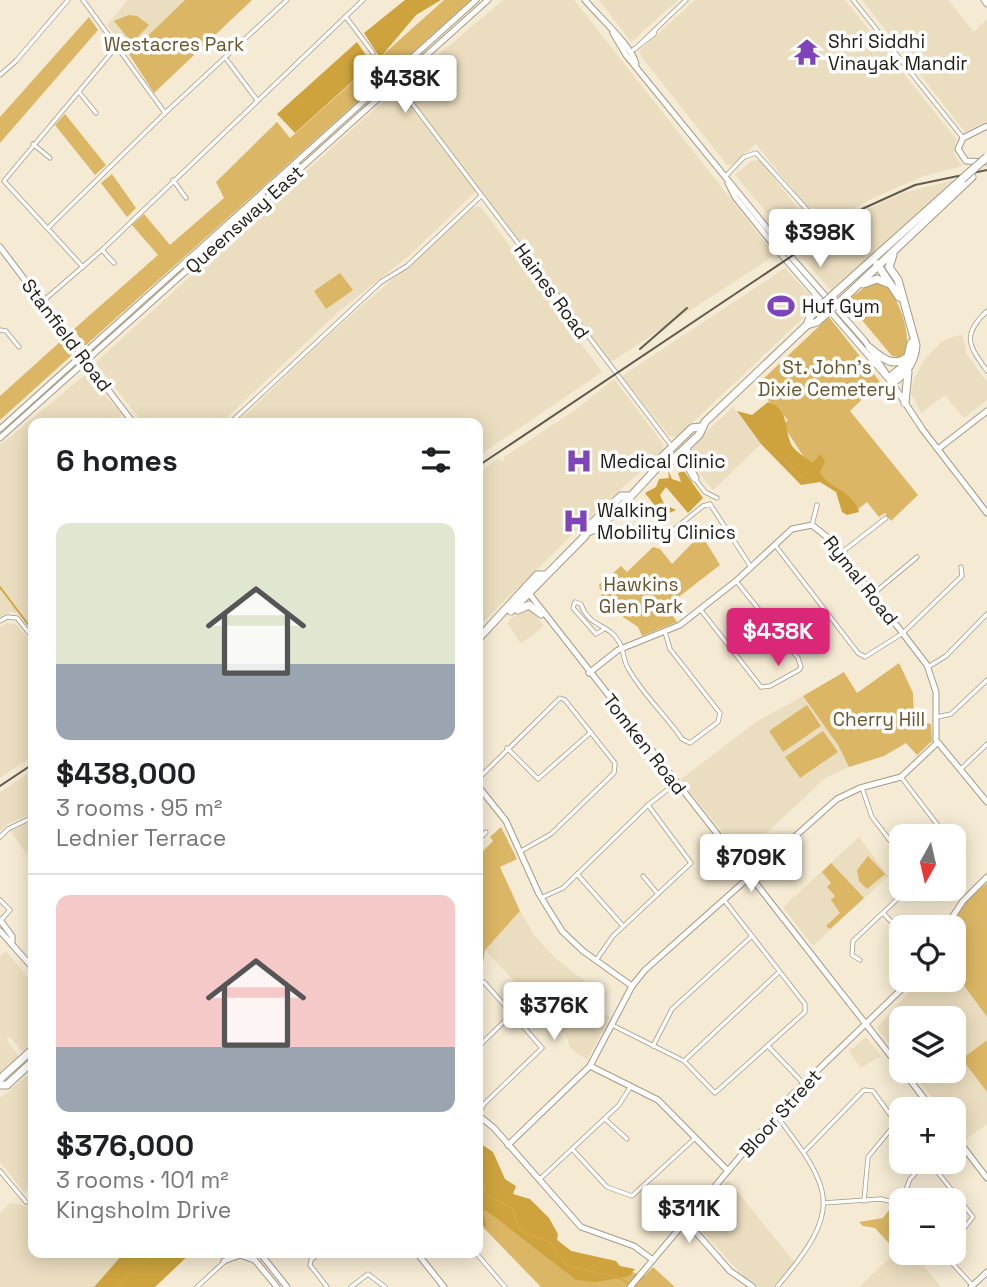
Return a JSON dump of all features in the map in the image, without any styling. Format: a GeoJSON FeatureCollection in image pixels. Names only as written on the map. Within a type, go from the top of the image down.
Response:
{"type":"FeatureCollection","features":[{"type":"Feature","properties":{"kind":"main road"},"geometry":{"type":"LineString","coordinates":[[807,325],[817,323],[850,293],[987,157]]}},
{"type":"Feature","properties":{"kind":"main road"},"geometry":{"type":"LineString","coordinates":[[695,478],[684,457],[701,427],[807,325],[810,317],[836,292],[903,244],[987,162]]}},
{"type":"Feature","properties":{"kind":"main road"},"geometry":{"type":"LineString","coordinates":[[891,381],[909,356],[910,338],[889,262],[903,244]]}},
{"type":"Feature","properties":{"kind":"main road"},"geometry":{"type":"LineString","coordinates":[[878,263],[895,286],[915,339],[915,354],[910,366],[903,376],[891,381]]}},
{"type":"Feature","properties":{"kind":"main road"},"geometry":{"type":"LineString","coordinates":[[850,293],[873,279],[895,286]]}},
{"type":"Feature","properties":{"kind":"main road"},"geometry":{"type":"LineString","coordinates":[[870,348],[885,360],[895,363],[909,356]]}},
{"type":"Feature","properties":{"kind":"main road"},"geometry":{"type":"LineString","coordinates":[[905,403],[910,366]]}},
{"type":"Feature","properties":{"kind":"main road"},"geometry":{"type":"LineString","coordinates":[[508,611],[506,605],[525,592],[537,575],[545,575],[588,532],[591,524],[621,496],[628,496],[692,428],[701,427]]}},
{"type":"Feature","properties":{"kind":"main road"},"geometry":{"type":"LineString","coordinates":[[660,464],[667,465],[691,442]]}},
{"type":"Feature","properties":{"kind":"main road"},"geometry":{"type":"LineString","coordinates":[[508,611],[516,612],[523,605],[529,605],[543,615]]}},
{"type":"Feature","properties":{"kind":"main road"},"geometry":{"type":"LineString","coordinates":[[483,634],[508,611]]}},
{"type":"Feature","properties":{"kind":"main road"},"geometry":{"type":"LineString","coordinates":[[28,1054],[0,1082],[7,1085],[28,1066]]}},
{"type":"Feature","properties":{"kind":"street"},"geometry":{"type":"LineString","coordinates":[[0,75],[16,61],[68,0]]}},
{"type":"Feature","properties":{"kind":"street"},"geometry":{"type":"LineString","coordinates":[[83,0],[165,113]]}},
{"type":"Feature","properties":{"kind":"street"},"geometry":{"type":"LineString","coordinates":[[49,227],[165,113],[227,59],[287,0]]}},
{"type":"Feature","properties":{"kind":"street"},"geometry":{"type":"LineString","coordinates":[[42,302],[102,250],[363,0]]}},
{"type":"Feature","properties":{"kind":"street","name":"Queensway East"},"geometry":{"type":"LineString","coordinates":[[394,80],[476,0]]}},
{"type":"Feature","properties":{"kind":"street","name":"Queensway East"},"geometry":{"type":"LineString","coordinates":[[0,429],[84,358],[394,80],[488,0]]}},
{"type":"Feature","properties":{"kind":"street"},"geometry":{"type":"LineString","coordinates":[[585,0],[630,52],[636,64],[725,177],[870,348],[905,403],[987,513]]}},
{"type":"Feature","properties":{"kind":"street"},"geometry":{"type":"LineString","coordinates":[[630,52],[685,0]]}},
{"type":"Feature","properties":{"kind":"street"},"geometry":{"type":"LineString","coordinates":[[853,0],[963,138]]}},
{"type":"Feature","properties":{"kind":"street"},"geometry":{"type":"LineString","coordinates":[[984,0],[987,4]]}},
{"type":"Feature","properties":{"kind":"street"},"geometry":{"type":"LineString","coordinates":[[346,17],[373,53]]}},
{"type":"Feature","properties":{"kind":"street"},"geometry":{"type":"LineString","coordinates":[[83,267],[4,181],[117,46]]}},
{"type":"Feature","properties":{"kind":"street"},"geometry":{"type":"LineString","coordinates":[[227,59],[257,100]]}},
{"type":"Feature","properties":{"kind":"street","name":"Haines Road"},"geometry":{"type":"LineString","coordinates":[[394,80],[705,492],[717,498]]}},
{"type":"Feature","properties":{"kind":"street"},"geometry":{"type":"LineString","coordinates":[[79,92],[96,113]]}},
{"type":"Feature","properties":{"kind":"street"},"geometry":{"type":"LineString","coordinates":[[987,126],[963,138],[958,147],[962,158],[969,162],[987,162]]}},
{"type":"Feature","properties":{"kind":"street"},"geometry":{"type":"LineString","coordinates":[[33,144],[50,158]]}},
{"type":"Feature","properties":{"kind":"street"},"geometry":{"type":"LineString","coordinates":[[725,177],[744,157],[756,153],[810,213]]}},
{"type":"Feature","properties":{"kind":"street"},"geometry":{"type":"LineString","coordinates":[[725,177],[735,198],[891,381]]}},
{"type":"Feature","properties":{"kind":"street"},"geometry":{"type":"LineString","coordinates":[[173,180],[186,198]]}},
{"type":"Feature","properties":{"kind":"street"},"geometry":{"type":"LineString","coordinates":[[235,418],[381,282],[407,266],[481,196]]}},
{"type":"Feature","properties":{"kind":"street","name":"Stanfield Road"},"geometry":{"type":"LineString","coordinates":[[0,247],[4,257],[42,302],[129,418]]}},
{"type":"Feature","properties":{"kind":"street"},"geometry":{"type":"LineString","coordinates":[[102,250],[114,263]]}},
{"type":"Feature","properties":{"kind":"street"},"geometry":{"type":"LineString","coordinates":[[987,311],[973,325],[970,338],[972,350],[987,371]]}},
{"type":"Feature","properties":{"kind":"street"},"geometry":{"type":"LineString","coordinates":[[0,330],[6,331],[19,347]]}},
{"type":"Feature","properties":{"kind":"street","name":"Queensway East"},"geometry":{"type":"LineString","coordinates":[[0,438],[84,358]]}},
{"type":"Feature","properties":{"kind":"street"},"geometry":{"type":"LineString","coordinates":[[938,449],[987,411]]}},
{"type":"Feature","properties":{"kind":"street"},"geometry":{"type":"LineString","coordinates":[[661,540],[698,509],[710,504],[751,567]]}},
{"type":"Feature","properties":{"kind":"street"},"geometry":{"type":"LineString","coordinates":[[812,525],[817,505]]}},
{"type":"Feature","properties":{"kind":"street"},"geometry":{"type":"LineString","coordinates":[[841,553],[886,518]]}},
{"type":"Feature","properties":{"kind":"street","name":"Rymal Road"},"geometry":{"type":"LineString","coordinates":[[590,675],[621,650],[665,632],[700,609],[796,527],[812,525],[824,532],[928,667],[936,692],[937,717],[934,735],[937,743]]}},
{"type":"Feature","properties":{"kind":"street"},"geometry":{"type":"LineString","coordinates":[[775,545],[863,657],[904,633],[962,576],[961,566]]}},
{"type":"Feature","properties":{"kind":"street"},"geometry":{"type":"LineString","coordinates":[[873,594],[917,557]]}},
{"type":"Feature","properties":{"kind":"street"},"geometry":{"type":"LineString","coordinates":[[700,609],[761,687],[769,687],[799,670],[801,667],[798,658],[736,581]]}},
{"type":"Feature","properties":{"kind":"street","name":"Tomken Road"},"geometry":{"type":"LineString","coordinates":[[525,592],[889,1053]]}},
{"type":"Feature","properties":{"kind":"street"},"geometry":{"type":"LineString","coordinates":[[604,629],[596,634],[591,632],[573,608],[575,602],[581,604],[589,620],[604,629],[619,641],[629,670],[682,739],[691,743],[718,722],[720,713],[670,649],[665,632]]}},
{"type":"Feature","properties":{"kind":"street"},"geometry":{"type":"LineString","coordinates":[[928,667],[946,656],[987,614]]}},
{"type":"Feature","properties":{"kind":"street"},"geometry":{"type":"LineString","coordinates":[[0,621],[7,617],[17,618],[28,632]]}},
{"type":"Feature","properties":{"kind":"street"},"geometry":{"type":"LineString","coordinates":[[937,717],[951,714],[987,680]]}},
{"type":"Feature","properties":{"kind":"street"},"geometry":{"type":"LineString","coordinates":[[483,774],[558,698],[565,700],[617,769],[551,834],[521,852]]}},
{"type":"Feature","properties":{"kind":"street"},"geometry":{"type":"LineString","coordinates":[[507,748],[538,779],[590,733]]}},
{"type":"Feature","properties":{"kind":"street"},"geometry":{"type":"LineString","coordinates":[[508,1145],[590,1066],[632,986],[654,961],[837,799],[862,788],[901,777],[937,743],[987,803]]}},
{"type":"Feature","properties":{"kind":"street"},"geometry":{"type":"LineString","coordinates":[[960,770],[987,744]]}},
{"type":"Feature","properties":{"kind":"street"},"geometry":{"type":"LineString","coordinates":[[901,777],[937,824]]}},
{"type":"Feature","properties":{"kind":"street"},"geometry":{"type":"LineString","coordinates":[[541,898],[561,889],[676,783]]}},
{"type":"Feature","properties":{"kind":"street"},"geometry":{"type":"LineString","coordinates":[[862,788],[872,817],[889,839]]}},
{"type":"Feature","properties":{"kind":"street"},"geometry":{"type":"LineString","coordinates":[[483,792],[501,813],[541,898],[562,931],[632,986]]}},
{"type":"Feature","properties":{"kind":"street"},"geometry":{"type":"LineString","coordinates":[[596,960],[624,926],[691,861],[648,806]]}},
{"type":"Feature","properties":{"kind":"street"},"geometry":{"type":"LineString","coordinates":[[0,837],[8,829],[28,819]]}},
{"type":"Feature","properties":{"kind":"street"},"geometry":{"type":"LineString","coordinates":[[577,874],[624,926]]}},
{"type":"Feature","properties":{"kind":"street"},"geometry":{"type":"LineString","coordinates":[[643,876],[658,894]]}},
{"type":"Feature","properties":{"kind":"street"},"geometry":{"type":"LineString","coordinates":[[954,915],[963,901],[987,877]]}},
{"type":"Feature","properties":{"kind":"street"},"geometry":{"type":"LineString","coordinates":[[0,900],[10,910],[0,921],[12,936],[12,942]]}},
{"type":"Feature","properties":{"kind":"street"},"geometry":{"type":"LineString","coordinates":[[612,1025],[684,1061],[715,1093],[807,1008],[724,900]]}},
{"type":"Feature","properties":{"kind":"street"},"geometry":{"type":"LineString","coordinates":[[860,960],[852,955],[850,945],[896,901]]}},
{"type":"Feature","properties":{"kind":"street"},"geometry":{"type":"LineString","coordinates":[[884,914],[889,919]]}},
{"type":"Feature","properties":{"kind":"street"},"geometry":{"type":"LineString","coordinates":[[0,931],[28,962]]}},
{"type":"Feature","properties":{"kind":"street"},"geometry":{"type":"LineString","coordinates":[[653,1046],[672,1009],[752,936]]}},
{"type":"Feature","properties":{"kind":"street"},"geometry":{"type":"LineString","coordinates":[[684,1061],[779,972]]}},
{"type":"Feature","properties":{"kind":"street"},"geometry":{"type":"LineString","coordinates":[[483,986],[513,1013],[542,1048],[483,1105]]}},
{"type":"Feature","properties":{"kind":"street","name":"Bloor Street"},"geometry":{"type":"LineString","coordinates":[[632,1284],[804,1084],[899,992]]}},
{"type":"Feature","properties":{"kind":"street"},"geometry":{"type":"LineString","coordinates":[[483,1042],[513,1013]]}},
{"type":"Feature","properties":{"kind":"street"},"geometry":{"type":"LineString","coordinates":[[768,1046],[804,1084]]}},
{"type":"Feature","properties":{"kind":"street"},"geometry":{"type":"LineString","coordinates":[[590,1066],[658,1100],[728,1171]]}},
{"type":"Feature","properties":{"kind":"street","name":"Tomken Road"},"geometry":{"type":"LineString","coordinates":[[912,1083],[923,1097]]}},
{"type":"Feature","properties":{"kind":"street"},"geometry":{"type":"LineString","coordinates":[[538,1181],[619,1105],[631,1086]]}},
{"type":"Feature","properties":{"kind":"street"},"geometry":{"type":"LineString","coordinates":[[805,1151],[864,1090],[873,1091],[896,1123],[868,1157],[864,1201]]}},
{"type":"Feature","properties":{"kind":"street"},"geometry":{"type":"LineString","coordinates":[[776,1115],[805,1151],[818,1175],[823,1203],[811,1246],[777,1287]]}},
{"type":"Feature","properties":{"kind":"street"},"geometry":{"type":"LineString","coordinates":[[605,1119],[627,1139]]}},
{"type":"Feature","properties":{"kind":"street"},"geometry":{"type":"LineString","coordinates":[[483,1120],[584,1230],[634,1246],[653,1260]]}},
{"type":"Feature","properties":{"kind":"street"},"geometry":{"type":"LineString","coordinates":[[572,1149],[607,1187],[632,1196],[694,1139]]}},
{"type":"Feature","properties":{"kind":"street"},"geometry":{"type":"LineString","coordinates":[[966,1151],[987,1178]]}},
{"type":"Feature","properties":{"kind":"street"},"geometry":{"type":"LineString","coordinates":[[908,1188],[915,1173],[925,1163],[932,1165],[950,1188]]}},
{"type":"Feature","properties":{"kind":"street"},"geometry":{"type":"LineString","coordinates":[[0,1171],[26,1202]]}},
{"type":"Feature","properties":{"kind":"street"},"geometry":{"type":"LineString","coordinates":[[823,1203],[889,1200]]}},
{"type":"Feature","properties":{"kind":"street"},"geometry":{"type":"LineString","coordinates":[[966,1208],[973,1217],[966,1226]]}},
{"type":"Feature","properties":{"kind":"street"},"geometry":{"type":"LineString","coordinates":[[686,1222],[730,1271],[753,1287]]}},
{"type":"Feature","properties":{"kind":"street"},"geometry":{"type":"LineString","coordinates":[[197,1287],[227,1258]]}},
{"type":"Feature","properties":{"kind":"street"},"geometry":{"type":"LineString","coordinates":[[224,1261],[232,1258]]}},
{"type":"Feature","properties":{"kind":"street"},"geometry":{"type":"LineString","coordinates":[[246,1258],[257,1263]]}},
{"type":"Feature","properties":{"kind":"street"},"geometry":{"type":"LineString","coordinates":[[253,1258],[277,1287]]}},
{"type":"Feature","properties":{"kind":"street"},"geometry":{"type":"LineString","coordinates":[[264,1258],[287,1287]]}},
{"type":"Feature","properties":{"kind":"street"},"geometry":{"type":"LineString","coordinates":[[315,1258],[310,1264],[327,1287]]}},
{"type":"Feature","properties":{"kind":"street"},"geometry":{"type":"LineString","coordinates":[[422,1258],[444,1287]]}},
{"type":"Feature","properties":{"kind":"street"},"geometry":{"type":"LineString","coordinates":[[480,1258],[506,1287]]}},
{"type":"Feature","properties":{"kind":"street"},"geometry":{"type":"LineString","coordinates":[[954,1265],[972,1286],[987,1272]]}},
{"type":"Feature","properties":{"kind":"street"},"geometry":{"type":"LineString","coordinates":[[351,1287],[368,1275],[385,1287]]}},
{"type":"Feature","properties":{"kind":"shaded area"},"geometry":{"type":"Polygon","coordinates":[[[128,0],[185,0],[129,54],[107,25],[128,0]]]}},
{"type":"Feature","properties":{"kind":"shaded area"},"geometry":{"type":"Polygon","coordinates":[[[405,0],[441,0],[416,15],[380,58],[364,33],[405,0]]]}},
{"type":"Feature","properties":{"kind":"shaded area"},"geometry":{"type":"Polygon","coordinates":[[[503,0],[574,0],[775,255],[611,362],[479,188],[410,255],[338,312],[226,418],[139,418],[95,363],[368,115],[503,0]]]}},
{"type":"Feature","properties":{"kind":"shaded area"},"geometry":{"type":"Polygon","coordinates":[[[599,0],[678,0],[631,42],[599,0]]]}},
{"type":"Feature","properties":{"kind":"shaded area"},"geometry":{"type":"Polygon","coordinates":[[[695,0],[845,0],[956,139],[954,154],[962,166],[924,176],[873,198],[818,227],[794,245],[735,175],[751,161],[760,160],[805,218],[815,218],[816,209],[806,206],[756,144],[732,165],[727,165],[640,55],[639,51],[695,0]]]}},
{"type":"Feature","properties":{"kind":"shaded area"},"geometry":{"type":"Polygon","coordinates":[[[862,0],[948,0],[974,32],[987,19],[987,121],[965,132],[862,0]]]}},
{"type":"Feature","properties":{"kind":"shaded area"},"geometry":{"type":"Polygon","coordinates":[[[357,42],[370,61],[366,69],[295,133],[277,114],[357,42]]]}},
{"type":"Feature","properties":{"kind":"shaded area"},"geometry":{"type":"Polygon","coordinates":[[[958,179],[832,292],[799,254],[862,212],[903,193],[958,179]]]}},
{"type":"Feature","properties":{"kind":"shaded area"},"geometry":{"type":"Polygon","coordinates":[[[474,207],[481,207],[602,372],[483,453],[483,418],[242,418],[319,344],[474,207]]]}},
{"type":"Feature","properties":{"kind":"shaded area"},"geometry":{"type":"Polygon","coordinates":[[[785,268],[818,304],[677,437],[669,436],[622,376],[785,268]]]}},
{"type":"Feature","properties":{"kind":"shaded area"},"geometry":{"type":"Polygon","coordinates":[[[962,334],[967,355],[987,382],[987,400],[964,418],[945,395],[921,413],[911,393],[914,379],[924,360],[942,341],[962,334]]]}},
{"type":"Feature","properties":{"kind":"shaded area"},"geometry":{"type":"Polygon","coordinates":[[[86,374],[122,414],[118,418],[33,418],[86,374]]]}},
{"type":"Feature","properties":{"kind":"shaded area"},"geometry":{"type":"Polygon","coordinates":[[[614,379],[663,444],[663,451],[588,519],[483,622],[483,470],[497,459],[504,461],[504,457],[574,411],[614,379]]]}},
{"type":"Feature","properties":{"kind":"shaded area"},"geometry":{"type":"Polygon","coordinates":[[[768,402],[783,414],[789,438],[797,452],[812,463],[821,454],[825,462],[820,472],[823,477],[852,499],[859,512],[847,515],[842,512],[836,492],[820,482],[801,485],[761,444],[737,411],[752,415],[768,402]]]}},
{"type":"Feature","properties":{"kind":"shaded area"},"geometry":{"type":"Polygon","coordinates":[[[733,407],[761,444],[713,490],[687,458],[689,448],[733,407]]]}},
{"type":"Feature","properties":{"kind":"shaded area"},"geometry":{"type":"Polygon","coordinates":[[[28,422],[28,626],[18,613],[10,612],[0,617],[0,445],[28,422]]]}},
{"type":"Feature","properties":{"kind":"shaded area"},"geometry":{"type":"Polygon","coordinates":[[[668,470],[672,479],[681,482],[678,473],[684,471],[703,498],[688,513],[666,487],[660,495],[664,504],[676,510],[663,516],[645,493],[656,487],[659,479],[669,478],[668,470]]]}},
{"type":"Feature","properties":{"kind":"shaded area"},"geometry":{"type":"Polygon","coordinates":[[[522,608],[529,608],[544,626],[521,644],[507,623],[522,608]]]}},
{"type":"Feature","properties":{"kind":"shaded area"},"geometry":{"type":"Polygon","coordinates":[[[7,623],[16,624],[28,639],[28,759],[0,778],[0,627],[7,623]]]}},
{"type":"Feature","properties":{"kind":"shaded area"},"geometry":{"type":"Polygon","coordinates":[[[803,696],[838,745],[849,767],[825,778],[742,856],[680,780],[756,722],[803,696]]]}},
{"type":"Feature","properties":{"kind":"shaded area"},"geometry":{"type":"Polygon","coordinates":[[[28,773],[28,815],[8,824],[0,831],[0,792],[28,773]]]}},
{"type":"Feature","properties":{"kind":"shaded area"},"geometry":{"type":"Polygon","coordinates":[[[28,823],[28,856],[10,831],[28,823]]]}},
{"type":"Feature","properties":{"kind":"shaded area"},"geometry":{"type":"Polygon","coordinates":[[[859,837],[888,876],[813,946],[783,907],[859,837]]]}},
{"type":"Feature","properties":{"kind":"shaded area"},"geometry":{"type":"Polygon","coordinates":[[[520,911],[535,936],[555,958],[603,995],[595,1009],[610,1017],[587,1060],[570,1048],[567,1037],[485,950],[520,911]]]}},
{"type":"Feature","properties":{"kind":"shaded area"},"geometry":{"type":"Polygon","coordinates":[[[6,951],[28,978],[28,1049],[24,1053],[9,1036],[7,1040],[19,1057],[0,1074],[0,956],[6,951]]]}},
{"type":"Feature","properties":{"kind":"shaded area"},"geometry":{"type":"Polygon","coordinates":[[[966,988],[987,1017],[987,1124],[966,1139],[966,1097],[932,1097],[920,1083],[966,1083],[966,1006],[897,1006],[909,992],[966,992],[966,988]]]}},
{"type":"Feature","properties":{"kind":"shaded area"},"geometry":{"type":"Polygon","coordinates":[[[889,1015],[889,1044],[877,1028],[889,1015]]]}},
{"type":"Feature","properties":{"kind":"shaded area"},"geometry":{"type":"Polygon","coordinates":[[[866,1037],[881,1056],[861,1068],[849,1051],[866,1037]]]}},
{"type":"Feature","properties":{"kind":"shaded area"},"geometry":{"type":"Polygon","coordinates":[[[28,1075],[28,1188],[24,1192],[0,1162],[0,1098],[28,1075]]]}},
{"type":"Feature","properties":{"kind":"shaded area"},"geometry":{"type":"Polygon","coordinates":[[[483,1145],[493,1152],[505,1179],[516,1186],[513,1194],[530,1199],[549,1218],[558,1234],[557,1240],[571,1251],[616,1261],[620,1266],[635,1269],[629,1276],[596,1282],[576,1280],[487,1211],[483,1211],[483,1145]]]}},
{"type":"Feature","properties":{"kind":"shaded area"},"geometry":{"type":"Polygon","coordinates":[[[728,1180],[795,1263],[774,1287],[760,1287],[744,1277],[694,1222],[728,1180]]]}},
{"type":"Feature","properties":{"kind":"shaded area"},"geometry":{"type":"Polygon","coordinates":[[[10,1203],[28,1206],[28,1258],[121,1258],[94,1287],[0,1287],[0,1213],[10,1203]]]}},
{"type":"Feature","properties":{"kind":"shaded area"},"geometry":{"type":"Polygon","coordinates":[[[120,1258],[186,1258],[155,1287],[94,1287],[120,1258]]]}},
{"type":"Feature","properties":{"kind":"shaded area"},"geometry":{"type":"Polygon","coordinates":[[[889,1258],[889,1265],[923,1265],[941,1287],[859,1287],[889,1258]]]}},
{"type":"Feature","properties":{"kind":"green space","name":"Westacres Park"},"geometry":{"type":"Polygon","coordinates":[[[185,0],[252,0],[154,93],[129,54],[185,0]]]}},
{"type":"Feature","properties":{"kind":"green space"},"geometry":{"type":"Polygon","coordinates":[[[444,0],[471,0],[85,346],[74,329],[158,255],[132,225],[144,214],[170,245],[224,198],[216,182],[277,122],[290,138],[444,0]]]}},
{"type":"Feature","properties":{"kind":"green space"},"geometry":{"type":"Polygon","coordinates":[[[129,15],[137,16],[149,25],[132,43],[114,21],[129,15]]]}},
{"type":"Feature","properties":{"kind":"green space"},"geometry":{"type":"Polygon","coordinates":[[[89,17],[98,30],[0,143],[0,117],[89,17]]]}},
{"type":"Feature","properties":{"kind":"green space"},"geometry":{"type":"Polygon","coordinates":[[[65,114],[106,165],[95,175],[55,125],[65,114]]]}},
{"type":"Feature","properties":{"kind":"green space"},"geometry":{"type":"Polygon","coordinates":[[[112,174],[136,208],[127,217],[101,183],[112,174]]]}},
{"type":"Feature","properties":{"kind":"green space"},"geometry":{"type":"Polygon","coordinates":[[[340,273],[353,290],[326,309],[314,291],[340,273]]]}},
{"type":"Feature","properties":{"kind":"green space"},"geometry":{"type":"Polygon","coordinates":[[[872,282],[886,284],[896,300],[906,330],[904,358],[892,356],[846,301],[872,282]]]}},
{"type":"Feature","properties":{"kind":"green space","name":"St. John’s Dixie Cemetery"},"geometry":{"type":"Polygon","coordinates":[[[829,317],[880,382],[850,411],[918,495],[891,521],[885,513],[879,517],[867,502],[857,510],[811,468],[783,425],[788,420],[768,400],[771,396],[760,382],[829,317]]]}},
{"type":"Feature","properties":{"kind":"green space"},"geometry":{"type":"Polygon","coordinates":[[[61,341],[72,355],[0,420],[0,396],[61,341]]]}},
{"type":"Feature","properties":{"kind":"green space","name":"Hawkins Glen Park"},"geometry":{"type":"Polygon","coordinates":[[[701,534],[720,565],[667,606],[677,622],[642,636],[638,627],[603,604],[601,595],[607,590],[600,590],[599,585],[606,577],[611,582],[608,589],[613,584],[608,578],[621,566],[627,572],[653,547],[660,549],[672,564],[701,534]]]}},
{"type":"Feature","properties":{"kind":"green space","name":"Cherry Hill"},"geometry":{"type":"Polygon","coordinates":[[[899,663],[913,693],[914,720],[931,724],[932,741],[917,755],[906,743],[884,756],[849,767],[838,745],[803,696],[844,672],[857,693],[899,663]]]}},
{"type":"Feature","properties":{"kind":"green space"},"geometry":{"type":"Polygon","coordinates":[[[807,705],[821,726],[783,752],[769,731],[807,705]]]}},
{"type":"Feature","properties":{"kind":"green space"},"geometry":{"type":"Polygon","coordinates":[[[823,731],[838,752],[800,778],[785,757],[823,731]]]}},
{"type":"Feature","properties":{"kind":"green space"},"geometry":{"type":"Polygon","coordinates":[[[501,827],[517,859],[500,867],[520,911],[485,950],[483,964],[483,851],[493,841],[490,837],[501,827]]]}},
{"type":"Feature","properties":{"kind":"green space"},"geometry":{"type":"Polygon","coordinates":[[[868,856],[885,874],[867,889],[859,881],[857,870],[868,856]]]}},
{"type":"Feature","properties":{"kind":"green space"},"geometry":{"type":"Polygon","coordinates":[[[831,863],[864,898],[830,929],[826,926],[840,913],[831,900],[835,896],[827,887],[831,883],[822,872],[831,863]]]}},
{"type":"Feature","properties":{"kind":"green space"},"geometry":{"type":"Polygon","coordinates":[[[987,883],[987,1017],[966,988],[966,915],[957,915],[966,901],[987,883]]]}},
{"type":"Feature","properties":{"kind":"green space"},"geometry":{"type":"Polygon","coordinates":[[[987,1040],[987,1092],[966,1064],[966,1056],[987,1040]]]}},
{"type":"Feature","properties":{"kind":"green space"},"geometry":{"type":"Polygon","coordinates":[[[483,1149],[513,1194],[521,1197],[542,1217],[557,1240],[571,1251],[644,1276],[653,1267],[675,1287],[541,1287],[483,1227],[483,1149]]]}},
{"type":"Feature","properties":{"kind":"green space"},"geometry":{"type":"Polygon","coordinates":[[[889,1210],[889,1243],[875,1228],[863,1226],[859,1222],[883,1218],[889,1210]]]}},
{"type":"Feature","properties":{"kind":"waterway"},"geometry":{"type":"LineString","coordinates":[[781,457],[803,479]]}},
{"type":"Feature","properties":{"kind":"waterway"},"geometry":{"type":"LineString","coordinates":[[0,587],[28,624]]}},
{"type":"Feature","properties":{"kind":"waterway"},"geometry":{"type":"LineString","coordinates":[[483,1185],[487,1195],[512,1208],[520,1231],[550,1242],[567,1266],[618,1277],[634,1287]]}},
{"type":"Feature","properties":{"kind":"waterway"},"geometry":{"type":"LineString","coordinates":[[115,1287],[151,1258]]}},
{"type":"Feature","properties":{"kind":"railway"},"geometry":{"type":"LineString","coordinates":[[483,463],[862,209],[915,185],[987,170]]}},
{"type":"Feature","properties":{"kind":"railway"},"geometry":{"type":"LineString","coordinates":[[640,349],[687,308]]}},
{"type":"Feature","properties":{"kind":"railway"},"geometry":{"type":"LineString","coordinates":[[0,786],[28,767]]}},
{"type":"Feature","properties":{"kind":"place","name":"Shri Siddhi Vinayak Mandir"},"geometry":{"type":"Point","coordinates":[807,52]}},
{"type":"Feature","properties":{"kind":"place","name":"Huf Gym"},"geometry":{"type":"Point","coordinates":[781,306]}},
{"type":"Feature","properties":{"kind":"place","name":"Medical Clinic"},"geometry":{"type":"Point","coordinates":[579,461]}},
{"type":"Feature","properties":{"kind":"place","name":"Walking Mobility Clinics"},"geometry":{"type":"Point","coordinates":[576,521]}}]}
